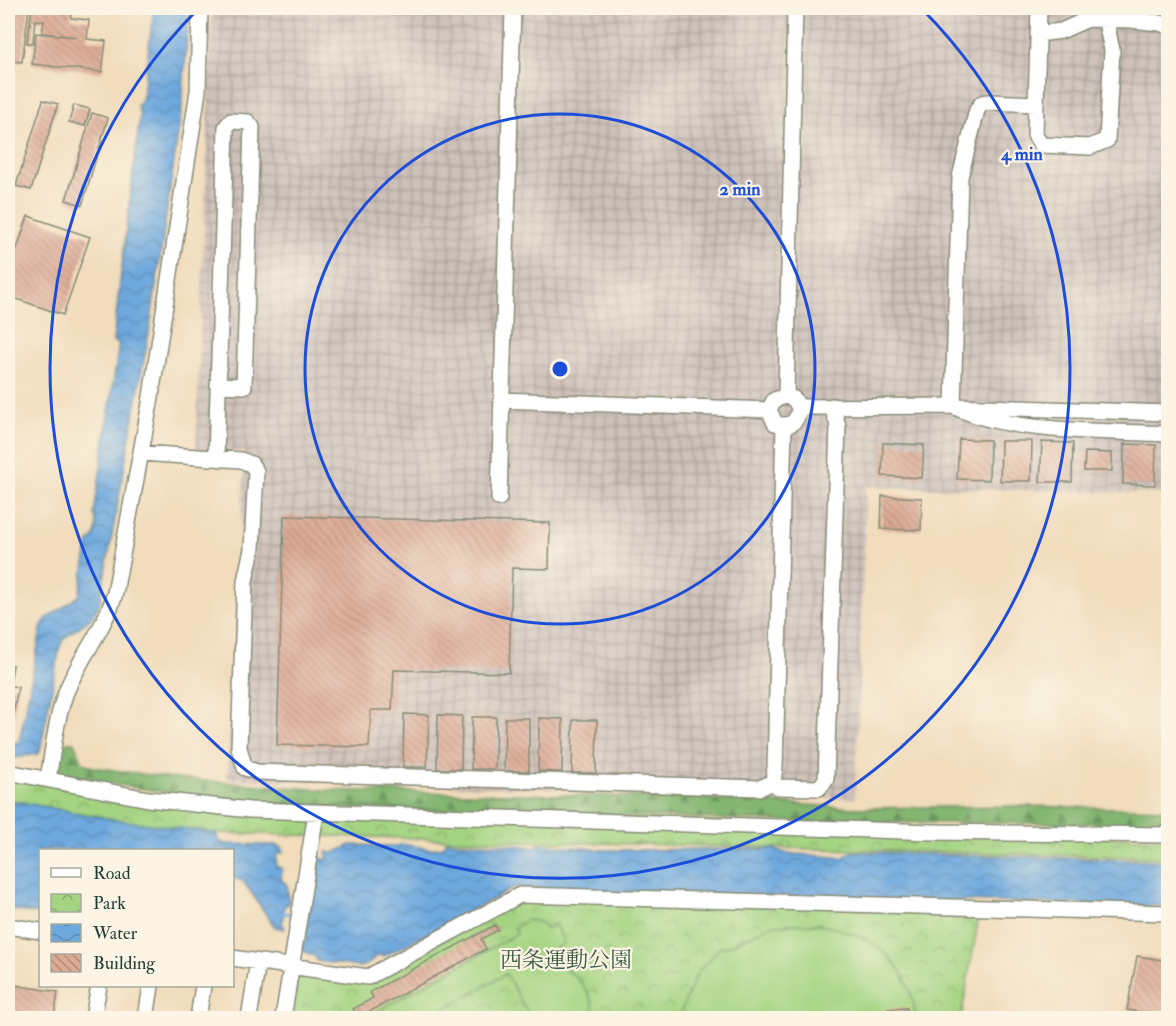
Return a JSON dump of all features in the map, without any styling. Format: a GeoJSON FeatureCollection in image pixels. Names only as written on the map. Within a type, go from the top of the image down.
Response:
{"type":"FeatureCollection","features":[{"type":"Feature","properties":{"kind":"street"},"geometry":{"type":"LineString","coordinates":[[48,779],[65,694],[110,609],[141,453],[198,91],[200,8]]}},
{"type":"Feature","properties":{"kind":"street"},"geometry":{"type":"LineString","coordinates":[[499,498],[513,8]]}},
{"type":"Feature","properties":{"kind":"street"},"geometry":{"type":"LineString","coordinates":[[786,396],[795,8]]}},
{"type":"Feature","properties":{"kind":"street"},"geometry":{"type":"LineString","coordinates":[[1039,8],[1035,135],[1041,145],[1090,147],[1107,140],[1112,50],[1106,22]]}},
{"type":"Feature","properties":{"kind":"street"},"geometry":{"type":"LineString","coordinates":[[1038,34],[1061,31],[1088,19],[1106,22],[1131,20],[1168,26]]}},
{"type":"Feature","properties":{"kind":"street"},"geometry":{"type":"LineString","coordinates":[[953,406],[960,177],[977,110],[982,104],[989,102],[1036,104]]}},
{"type":"Feature","properties":{"kind":"street"},"geometry":{"type":"LineString","coordinates":[[216,458],[218,385],[226,127],[231,121],[248,122],[252,127],[244,386],[218,385]]}},
{"type":"Feature","properties":{"kind":"street"},"geometry":{"type":"LineString","coordinates":[[786,396],[794,399],[799,407],[798,417],[792,424],[784,426],[775,423],[769,410],[774,400],[786,396]]}},
{"type":"Feature","properties":{"kind":"street"},"geometry":{"type":"LineString","coordinates":[[501,400],[769,410]]}},
{"type":"Feature","properties":{"kind":"street"},"geometry":{"type":"LineString","coordinates":[[772,782],[778,787],[819,788],[826,778],[838,426],[832,406]]}},
{"type":"Feature","properties":{"kind":"street"},"geometry":{"type":"LineString","coordinates":[[799,407],[953,406],[1168,413]]}},
{"type":"Feature","properties":{"kind":"street"},"geometry":{"type":"LineString","coordinates":[[953,406],[974,416],[1002,424],[1168,434]]}},
{"type":"Feature","properties":{"kind":"street"},"geometry":{"type":"LineString","coordinates":[[772,782],[775,767],[784,426]]}},
{"type":"Feature","properties":{"kind":"street"},"geometry":{"type":"LineString","coordinates":[[141,453],[241,460],[250,464],[255,471],[257,483],[252,549],[245,581],[239,748],[245,768],[257,772],[760,788],[772,782]]}},
{"type":"Feature","properties":{"kind":"street"},"geometry":{"type":"LineString","coordinates":[[8,772],[148,799],[250,810],[899,831],[1168,835]]}},
{"type":"Feature","properties":{"kind":"street"},"geometry":{"type":"LineString","coordinates":[[283,1018],[316,813]]}},
{"type":"Feature","properties":{"kind":"street"},"geometry":{"type":"LineString","coordinates":[[234,958],[368,977],[520,895],[1168,913]]}},
{"type":"Feature","properties":{"kind":"street"},"geometry":{"type":"LineString","coordinates":[[8,926],[39,931]]}},
{"type":"Feature","properties":{"kind":"street"},"geometry":{"type":"LineString","coordinates":[[249,1018],[258,962]]}},
{"type":"Feature","properties":{"kind":"street"},"geometry":{"type":"LineString","coordinates":[[93,1018],[99,987]]}},
{"type":"Feature","properties":{"kind":"street"},"geometry":{"type":"LineString","coordinates":[[146,1018],[151,987]]}},
{"type":"Feature","properties":{"kind":"street"},"geometry":{"type":"LineString","coordinates":[[198,1018],[203,987]]}},
{"type":"Feature","properties":{"kind":"shaded area"},"geometry":{"type":"Polygon","coordinates":[[[212,8],[1168,8],[1168,494],[866,486],[855,798],[227,779],[245,451],[196,451],[212,8]]]}},
{"type":"Feature","properties":{"kind":"green space"},"geometry":{"type":"Polygon","coordinates":[[[67,742],[74,742],[83,763],[93,767],[170,778],[324,790],[695,798],[855,808],[1022,806],[1168,809],[1168,824],[811,822],[273,804],[169,793],[72,777],[61,773],[57,768],[61,748],[67,742]]]}},
{"type":"Feature","properties":{"kind":"green space"},"geometry":{"type":"Polygon","coordinates":[[[8,777],[133,800],[1168,839],[1168,858],[216,833],[117,820],[8,800],[8,777]]]}},
{"type":"Feature","properties":{"kind":"green space","name":"西条運動公園"},"geometry":{"type":"Polygon","coordinates":[[[520,898],[980,910],[961,1018],[290,1018],[298,972],[369,981],[520,898]]]}},
{"type":"Feature","properties":{"kind":"green space"},"geometry":{"type":"Polygon","coordinates":[[[527,920],[540,922],[546,929],[555,924],[564,943],[541,958],[562,967],[578,979],[589,996],[595,1018],[531,1018],[506,974],[427,1018],[365,1018],[517,934],[515,928],[527,920]]]}},
{"type":"Feature","properties":{"kind":"green space"},"geometry":{"type":"Polygon","coordinates":[[[817,924],[855,935],[885,953],[905,980],[912,997],[916,1018],[678,1018],[698,972],[721,946],[726,947],[772,925],[817,924]]]}},
{"type":"Feature","properties":{"kind":"water"},"geometry":{"type":"Polygon","coordinates":[[[154,8],[189,8],[182,106],[150,327],[100,601],[92,617],[70,633],[60,646],[40,751],[37,754],[8,759],[8,743],[19,742],[42,625],[46,619],[79,596],[89,542],[96,530],[94,514],[119,344],[113,341],[140,115],[137,106],[142,101],[154,8]]]}},
{"type":"Feature","properties":{"kind":"water"},"geometry":{"type":"Polygon","coordinates":[[[8,800],[117,820],[216,833],[219,841],[226,844],[277,845],[283,848],[283,853],[277,853],[276,867],[282,868],[281,879],[287,885],[289,905],[285,904],[282,922],[285,929],[275,927],[243,881],[234,878],[234,849],[39,849],[39,914],[8,909],[8,800]]]}},
{"type":"Feature","properties":{"kind":"water"},"geometry":{"type":"Polygon","coordinates":[[[447,841],[536,848],[538,844],[605,850],[773,849],[781,852],[842,858],[852,852],[1168,861],[1168,906],[586,892],[516,887],[383,957],[378,954],[368,964],[360,967],[317,961],[316,957],[299,949],[306,940],[304,927],[309,908],[305,906],[317,851],[320,857],[326,860],[328,858],[326,852],[334,853],[351,845],[397,846],[402,844],[430,849],[443,847],[447,841]]]}},
{"type":"Feature","properties":{"kind":"building"},"geometry":{"type":"Polygon","coordinates":[[[8,8],[29,8],[22,62],[8,61],[8,8]]]}},
{"type":"Feature","properties":{"kind":"building"},"geometry":{"type":"Polygon","coordinates":[[[32,8],[72,8],[71,18],[89,20],[87,39],[106,41],[102,72],[32,64],[36,33],[78,37],[42,33],[44,21],[35,20],[33,43],[27,43],[32,8]]]}},
{"type":"Feature","properties":{"kind":"building"},"geometry":{"type":"Polygon","coordinates":[[[43,100],[58,104],[31,190],[16,186],[43,100]]]}},
{"type":"Feature","properties":{"kind":"building"},"geometry":{"type":"Polygon","coordinates":[[[74,105],[90,109],[85,126],[69,122],[74,105]]]}},
{"type":"Feature","properties":{"kind":"building"},"geometry":{"type":"Polygon","coordinates":[[[92,113],[108,118],[82,205],[66,200],[92,113]]]}},
{"type":"Feature","properties":{"kind":"building"},"geometry":{"type":"Polygon","coordinates":[[[28,216],[90,237],[63,315],[8,296],[8,275],[28,216]]]}},
{"type":"Feature","properties":{"kind":"building"},"geometry":{"type":"Polygon","coordinates":[[[959,439],[990,440],[989,480],[957,479],[959,439]]]}},
{"type":"Feature","properties":{"kind":"building"},"geometry":{"type":"Polygon","coordinates":[[[1001,441],[1032,441],[1031,481],[1000,481],[1001,441]]]}},
{"type":"Feature","properties":{"kind":"building"},"geometry":{"type":"Polygon","coordinates":[[[1042,442],[1073,443],[1072,482],[1040,482],[1042,442]]]}},
{"type":"Feature","properties":{"kind":"building"},"geometry":{"type":"Polygon","coordinates":[[[883,443],[924,445],[922,478],[882,476],[883,443]]]}},
{"type":"Feature","properties":{"kind":"building"},"geometry":{"type":"Polygon","coordinates":[[[1124,444],[1156,445],[1155,485],[1123,484],[1124,444]]]}},
{"type":"Feature","properties":{"kind":"building"},"geometry":{"type":"Polygon","coordinates":[[[1166,444],[1168,444],[1168,487],[1166,487],[1166,444]]]}},
{"type":"Feature","properties":{"kind":"building"},"geometry":{"type":"Polygon","coordinates":[[[1085,452],[1112,453],[1112,471],[1084,471],[1085,452]]]}},
{"type":"Feature","properties":{"kind":"building"},"geometry":{"type":"Polygon","coordinates":[[[882,496],[922,498],[921,530],[881,529],[882,496]]]}},
{"type":"Feature","properties":{"kind":"building"},"geometry":{"type":"Polygon","coordinates":[[[284,516],[550,523],[549,569],[512,568],[509,673],[394,670],[392,710],[371,710],[369,747],[277,745],[284,516]]]}},
{"type":"Feature","properties":{"kind":"building"},"geometry":{"type":"Polygon","coordinates":[[[8,664],[13,665],[10,686],[18,687],[13,716],[8,716],[8,664]]]}},
{"type":"Feature","properties":{"kind":"building"},"geometry":{"type":"Polygon","coordinates":[[[404,714],[429,715],[427,767],[403,767],[404,714]]]}},
{"type":"Feature","properties":{"kind":"building"},"geometry":{"type":"Polygon","coordinates":[[[438,715],[462,716],[461,769],[437,769],[438,715]]]}},
{"type":"Feature","properties":{"kind":"building"},"geometry":{"type":"Polygon","coordinates":[[[472,717],[496,717],[495,769],[471,769],[472,717]]]}},
{"type":"Feature","properties":{"kind":"building"},"geometry":{"type":"Polygon","coordinates":[[[505,718],[529,718],[529,771],[504,771],[505,718]]]}},
{"type":"Feature","properties":{"kind":"building"},"geometry":{"type":"Polygon","coordinates":[[[539,718],[563,719],[562,772],[538,771],[539,718]]]}},
{"type":"Feature","properties":{"kind":"building"},"geometry":{"type":"Polygon","coordinates":[[[573,720],[597,720],[596,773],[572,773],[573,720]]]}},
{"type":"Feature","properties":{"kind":"building"},"geometry":{"type":"Polygon","coordinates":[[[495,925],[498,930],[481,939],[486,949],[358,1018],[353,1009],[373,998],[370,992],[495,925]]]}},
{"type":"Feature","properties":{"kind":"building"},"geometry":{"type":"Polygon","coordinates":[[[1137,956],[1168,961],[1168,1017],[1127,1010],[1137,956]]]}},
{"type":"Feature","properties":{"kind":"building"},"geometry":{"type":"Polygon","coordinates":[[[8,984],[58,992],[54,1018],[8,1018],[8,984]]]}},
{"type":"Feature","properties":{"kind":"building"},"geometry":{"type":"Polygon","coordinates":[[[907,1008],[909,1018],[889,1018],[888,1009],[907,1008]]]}},
{"type":"Feature","properties":{"kind":"waterway"},"geometry":{"type":"LineString","coordinates":[[282,912],[296,916]]}}]}
